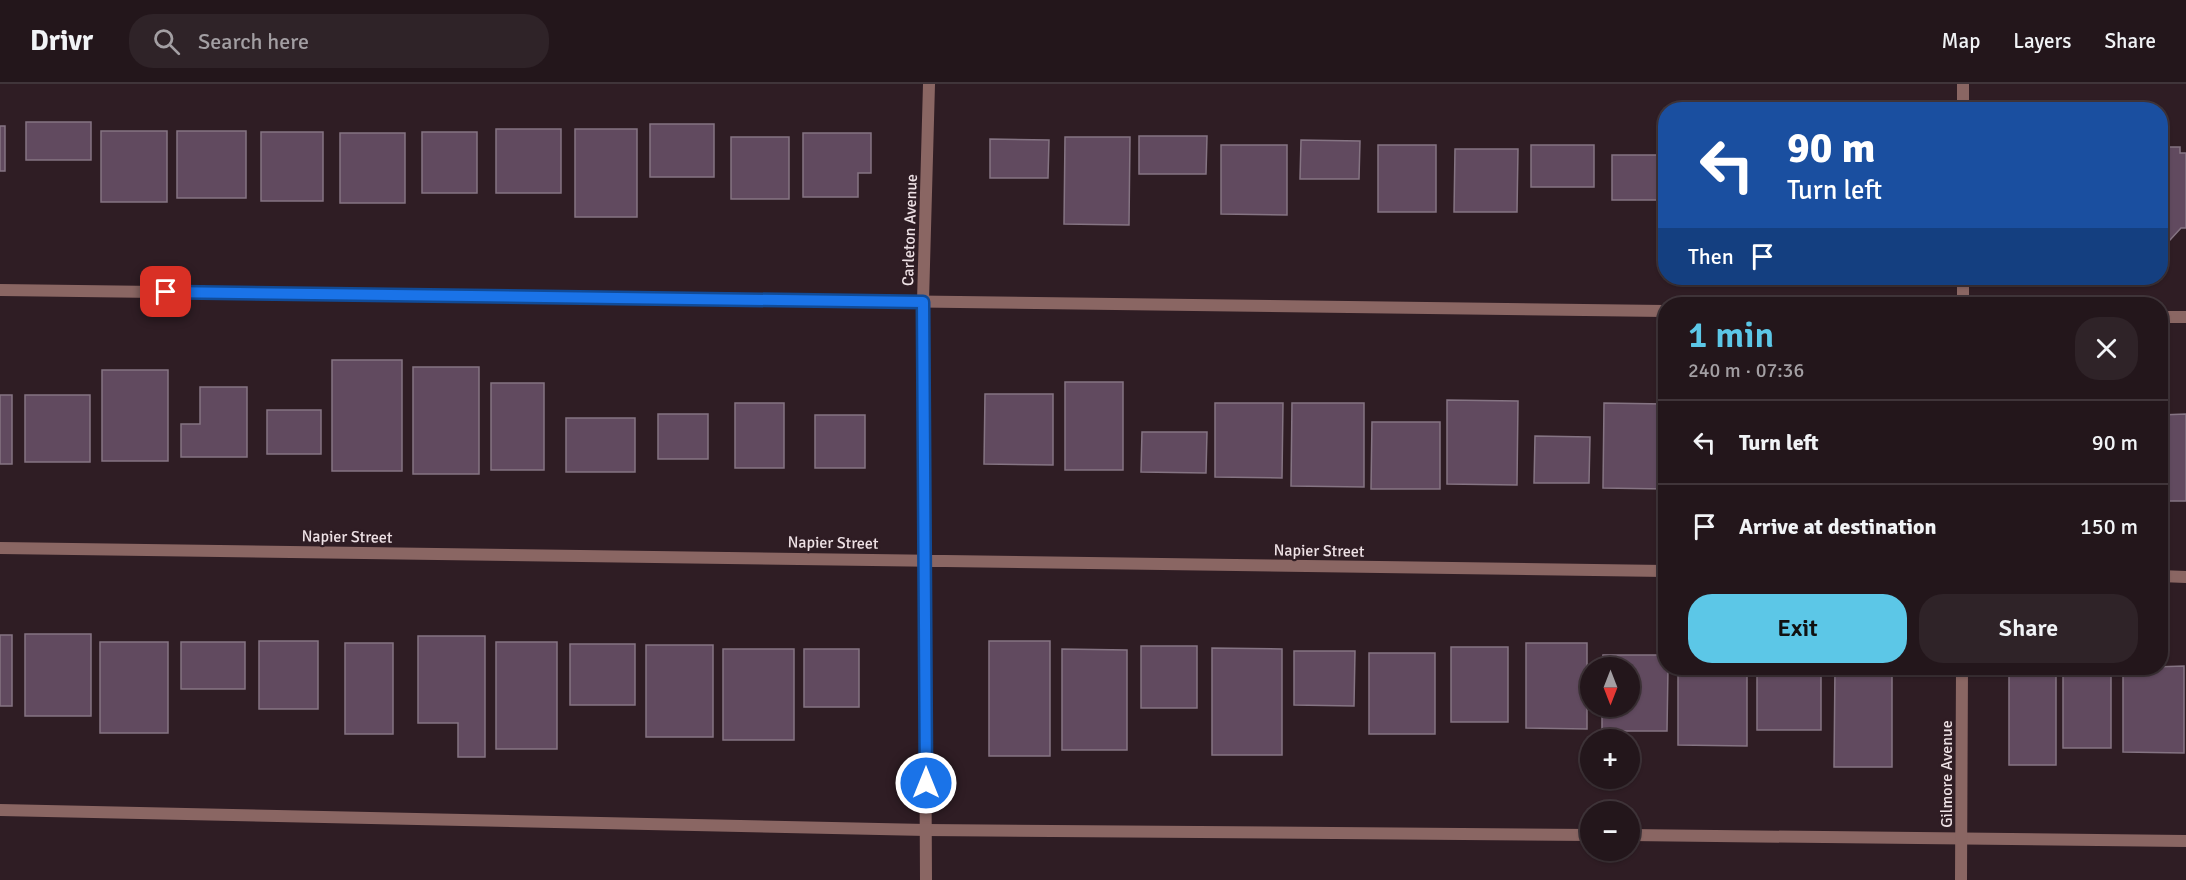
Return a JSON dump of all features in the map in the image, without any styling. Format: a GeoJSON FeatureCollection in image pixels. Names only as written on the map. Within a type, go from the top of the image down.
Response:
{"type":"FeatureCollection","features":[{"type":"Feature","properties":{"kind":"street","name":"Carleton Avenue"},"geometry":{"type":"LineString","coordinates":[[926,880],[923,302],[930,84]]}},
{"type":"Feature","properties":{"kind":"street"},"geometry":{"type":"LineString","coordinates":[[1963,102],[1964,84]]}},
{"type":"Feature","properties":{"kind":"street"},"geometry":{"type":"LineString","coordinates":[[0,290],[1658,311]]}},
{"type":"Feature","properties":{"kind":"street"},"geometry":{"type":"LineString","coordinates":[[2168,317],[2186,317]]}},
{"type":"Feature","properties":{"kind":"street","name":"Napier Street"},"geometry":{"type":"LineString","coordinates":[[0,548],[1658,571]]}},
{"type":"Feature","properties":{"kind":"street"},"geometry":{"type":"LineString","coordinates":[[2168,576],[2186,577]]}},
{"type":"Feature","properties":{"kind":"street","name":"Gilmore Avenue"},"geometry":{"type":"LineString","coordinates":[[1961,880],[1962,675]]}},
{"type":"Feature","properties":{"kind":"street"},"geometry":{"type":"LineString","coordinates":[[0,810],[926,830],[1580,835]]}},
{"type":"Feature","properties":{"kind":"street"},"geometry":{"type":"LineString","coordinates":[[1640,835],[2186,841]]}},
{"type":"Feature","properties":{"kind":"building"},"geometry":{"type":"Polygon","coordinates":[[[26,122],[91,122],[91,160],[26,160],[26,122]]]}},
{"type":"Feature","properties":{"kind":"building"},"geometry":{"type":"Polygon","coordinates":[[[650,124],[714,124],[714,177],[650,177],[650,124]]]}},
{"type":"Feature","properties":{"kind":"building"},"geometry":{"type":"Polygon","coordinates":[[[0,126],[5,126],[5,171],[0,171],[0,126]]]}},
{"type":"Feature","properties":{"kind":"building"},"geometry":{"type":"Polygon","coordinates":[[[496,129],[561,129],[561,193],[496,193],[496,129]]]}},
{"type":"Feature","properties":{"kind":"building"},"geometry":{"type":"Polygon","coordinates":[[[575,129],[637,129],[637,217],[575,217],[575,129]]]}},
{"type":"Feature","properties":{"kind":"building"},"geometry":{"type":"Polygon","coordinates":[[[101,131],[167,131],[167,202],[101,202],[101,131]]]}},
{"type":"Feature","properties":{"kind":"building"},"geometry":{"type":"Polygon","coordinates":[[[177,131],[246,131],[246,198],[177,198],[177,131]]]}},
{"type":"Feature","properties":{"kind":"building"},"geometry":{"type":"Polygon","coordinates":[[[261,132],[323,132],[323,201],[261,201],[261,132]]]}},
{"type":"Feature","properties":{"kind":"building"},"geometry":{"type":"Polygon","coordinates":[[[422,132],[477,132],[477,193],[422,193],[422,132]]]}},
{"type":"Feature","properties":{"kind":"building"},"geometry":{"type":"Polygon","coordinates":[[[340,133],[405,133],[405,203],[340,203],[340,133]]]}},
{"type":"Feature","properties":{"kind":"building"},"geometry":{"type":"Polygon","coordinates":[[[803,133],[871,133],[871,173],[858,173],[858,197],[803,197],[803,133]]]}},
{"type":"Feature","properties":{"kind":"building"},"geometry":{"type":"Polygon","coordinates":[[[1139,136],[1207,136],[1206,174],[1139,174],[1139,136]]]}},
{"type":"Feature","properties":{"kind":"building"},"geometry":{"type":"Polygon","coordinates":[[[731,137],[789,137],[789,199],[731,199],[731,137]]]}},
{"type":"Feature","properties":{"kind":"building"},"geometry":{"type":"Polygon","coordinates":[[[1065,137],[1130,137],[1129,225],[1064,224],[1065,137]]]}},
{"type":"Feature","properties":{"kind":"building"},"geometry":{"type":"Polygon","coordinates":[[[990,139],[1049,140],[1048,178],[990,178],[990,139]]]}},
{"type":"Feature","properties":{"kind":"building"},"geometry":{"type":"Polygon","coordinates":[[[1301,140],[1360,141],[1359,179],[1300,179],[1301,140]]]}},
{"type":"Feature","properties":{"kind":"building"},"geometry":{"type":"Polygon","coordinates":[[[1221,145],[1287,145],[1287,215],[1221,214],[1221,145]]]}},
{"type":"Feature","properties":{"kind":"building"},"geometry":{"type":"Polygon","coordinates":[[[1378,145],[1436,145],[1436,212],[1378,212],[1378,145]]]}},
{"type":"Feature","properties":{"kind":"building"},"geometry":{"type":"Polygon","coordinates":[[[1531,145],[1594,145],[1594,187],[1531,187],[1531,145]]]}},
{"type":"Feature","properties":{"kind":"building"},"geometry":{"type":"Polygon","coordinates":[[[2168,147],[2180,147],[2180,153],[2186,153],[2186,228],[2181,228],[2168,240],[2168,147]]]}},
{"type":"Feature","properties":{"kind":"building"},"geometry":{"type":"Polygon","coordinates":[[[1455,149],[1518,149],[1517,212],[1454,212],[1455,149]]]}},
{"type":"Feature","properties":{"kind":"building"},"geometry":{"type":"Polygon","coordinates":[[[1612,155],[1658,155],[1658,200],[1612,200],[1612,155]]]}},
{"type":"Feature","properties":{"kind":"building"},"geometry":{"type":"Polygon","coordinates":[[[332,360],[402,360],[402,471],[332,471],[332,360]]]}},
{"type":"Feature","properties":{"kind":"building"},"geometry":{"type":"Polygon","coordinates":[[[413,367],[479,367],[479,474],[413,474],[413,367]]]}},
{"type":"Feature","properties":{"kind":"building"},"geometry":{"type":"Polygon","coordinates":[[[102,370],[168,370],[168,461],[102,461],[102,370]]]}},
{"type":"Feature","properties":{"kind":"building"},"geometry":{"type":"Polygon","coordinates":[[[1065,382],[1123,382],[1123,470],[1065,470],[1065,382]]]}},
{"type":"Feature","properties":{"kind":"building"},"geometry":{"type":"Polygon","coordinates":[[[491,383],[544,383],[544,470],[491,470],[491,383]]]}},
{"type":"Feature","properties":{"kind":"building"},"geometry":{"type":"Polygon","coordinates":[[[200,387],[247,387],[247,457],[181,457],[181,424],[200,424],[200,387]]]}},
{"type":"Feature","properties":{"kind":"building"},"geometry":{"type":"Polygon","coordinates":[[[985,394],[1053,394],[1053,465],[984,464],[985,394]]]}},
{"type":"Feature","properties":{"kind":"building"},"geometry":{"type":"Polygon","coordinates":[[[0,395],[12,395],[12,464],[0,464],[0,395]]]}},
{"type":"Feature","properties":{"kind":"building"},"geometry":{"type":"Polygon","coordinates":[[[25,395],[90,395],[90,462],[25,462],[25,395]]]}},
{"type":"Feature","properties":{"kind":"building"},"geometry":{"type":"Polygon","coordinates":[[[1447,400],[1518,401],[1517,485],[1447,484],[1447,400]]]}},
{"type":"Feature","properties":{"kind":"building"},"geometry":{"type":"Polygon","coordinates":[[[735,403],[784,403],[784,468],[735,468],[735,403]]]}},
{"type":"Feature","properties":{"kind":"building"},"geometry":{"type":"Polygon","coordinates":[[[1215,403],[1283,403],[1282,478],[1215,477],[1215,403]]]}},
{"type":"Feature","properties":{"kind":"building"},"geometry":{"type":"Polygon","coordinates":[[[1292,403],[1364,403],[1364,487],[1291,486],[1292,403]]]}},
{"type":"Feature","properties":{"kind":"building"},"geometry":{"type":"Polygon","coordinates":[[[1604,403],[1658,404],[1658,489],[1603,488],[1604,403]]]}},
{"type":"Feature","properties":{"kind":"building"},"geometry":{"type":"Polygon","coordinates":[[[267,410],[321,410],[321,454],[267,454],[267,410]]]}},
{"type":"Feature","properties":{"kind":"building"},"geometry":{"type":"Polygon","coordinates":[[[658,414],[708,414],[708,459],[658,459],[658,414]]]}},
{"type":"Feature","properties":{"kind":"building"},"geometry":{"type":"Polygon","coordinates":[[[2186,414],[2186,501],[2168,501],[2168,415],[2186,414]]]}},
{"type":"Feature","properties":{"kind":"building"},"geometry":{"type":"Polygon","coordinates":[[[815,415],[865,415],[865,468],[815,468],[815,415]]]}},
{"type":"Feature","properties":{"kind":"building"},"geometry":{"type":"Polygon","coordinates":[[[566,418],[635,418],[635,472],[566,472],[566,418]]]}},
{"type":"Feature","properties":{"kind":"building"},"geometry":{"type":"Polygon","coordinates":[[[1372,422],[1440,422],[1440,489],[1371,489],[1372,422]]]}},
{"type":"Feature","properties":{"kind":"building"},"geometry":{"type":"Polygon","coordinates":[[[1142,432],[1207,432],[1206,473],[1141,472],[1142,432]]]}},
{"type":"Feature","properties":{"kind":"building"},"geometry":{"type":"Polygon","coordinates":[[[1535,436],[1590,437],[1589,483],[1534,483],[1535,436]]]}},
{"type":"Feature","properties":{"kind":"building"},"geometry":{"type":"Polygon","coordinates":[[[25,634],[91,634],[91,716],[25,716],[25,634]]]}},
{"type":"Feature","properties":{"kind":"building"},"geometry":{"type":"Polygon","coordinates":[[[0,635],[12,635],[12,706],[0,706],[0,635]]]}},
{"type":"Feature","properties":{"kind":"building"},"geometry":{"type":"Polygon","coordinates":[[[418,636],[485,636],[485,757],[458,757],[458,723],[418,723],[418,636]]]}},
{"type":"Feature","properties":{"kind":"building"},"geometry":{"type":"Polygon","coordinates":[[[259,641],[318,641],[318,709],[259,709],[259,641]]]}},
{"type":"Feature","properties":{"kind":"building"},"geometry":{"type":"Polygon","coordinates":[[[989,641],[1050,641],[1050,756],[989,756],[989,641]]]}},
{"type":"Feature","properties":{"kind":"building"},"geometry":{"type":"Polygon","coordinates":[[[100,642],[168,642],[168,733],[100,733],[100,642]]]}},
{"type":"Feature","properties":{"kind":"building"},"geometry":{"type":"Polygon","coordinates":[[[181,642],[245,642],[245,689],[181,689],[181,642]]]}},
{"type":"Feature","properties":{"kind":"building"},"geometry":{"type":"Polygon","coordinates":[[[496,642],[557,642],[557,749],[496,749],[496,642]]]}},
{"type":"Feature","properties":{"kind":"building"},"geometry":{"type":"Polygon","coordinates":[[[345,643],[393,643],[393,734],[345,734],[345,643]]]}},
{"type":"Feature","properties":{"kind":"building"},"geometry":{"type":"Polygon","coordinates":[[[1526,643],[1587,643],[1587,657],[1580,657],[1580,717],[1587,717],[1587,729],[1526,728],[1526,643]]]}},
{"type":"Feature","properties":{"kind":"building"},"geometry":{"type":"Polygon","coordinates":[[[570,644],[635,644],[635,705],[570,705],[570,644]]]}},
{"type":"Feature","properties":{"kind":"building"},"geometry":{"type":"Polygon","coordinates":[[[646,645],[713,645],[713,737],[646,737],[646,645]]]}},
{"type":"Feature","properties":{"kind":"building"},"geometry":{"type":"Polygon","coordinates":[[[1141,646],[1197,646],[1197,708],[1141,708],[1141,646]]]}},
{"type":"Feature","properties":{"kind":"building"},"geometry":{"type":"Polygon","coordinates":[[[1451,647],[1508,647],[1508,722],[1451,722],[1451,647]]]}},
{"type":"Feature","properties":{"kind":"building"},"geometry":{"type":"Polygon","coordinates":[[[1212,648],[1282,649],[1282,755],[1212,755],[1212,648]]]}},
{"type":"Feature","properties":{"kind":"building"},"geometry":{"type":"Polygon","coordinates":[[[723,649],[794,649],[794,740],[723,740],[723,649]]]}},
{"type":"Feature","properties":{"kind":"building"},"geometry":{"type":"Polygon","coordinates":[[[804,649],[859,649],[859,707],[804,707],[804,649]]]}},
{"type":"Feature","properties":{"kind":"building"},"geometry":{"type":"Polygon","coordinates":[[[1062,649],[1127,650],[1127,750],[1062,750],[1062,649]]]}},
{"type":"Feature","properties":{"kind":"building"},"geometry":{"type":"Polygon","coordinates":[[[1294,651],[1355,651],[1354,706],[1294,705],[1294,651]]]}},
{"type":"Feature","properties":{"kind":"building"},"geometry":{"type":"Polygon","coordinates":[[[1369,653],[1435,653],[1435,734],[1369,734],[1369,653]]]}},
{"type":"Feature","properties":{"kind":"building"},"geometry":{"type":"Polygon","coordinates":[[[1603,655],[1658,655],[1658,675],[1668,675],[1667,731],[1602,729],[1602,717],[1640,717],[1640,657],[1603,657],[1603,655]]]}},
{"type":"Feature","properties":{"kind":"building"},"geometry":{"type":"Polygon","coordinates":[[[2184,666],[2184,753],[2123,752],[2123,675],[2168,675],[2168,667],[2184,666]]]}},
{"type":"Feature","properties":{"kind":"building"},"geometry":{"type":"Polygon","coordinates":[[[1678,675],[1747,675],[1747,746],[1678,745],[1678,675]]]}},
{"type":"Feature","properties":{"kind":"building"},"geometry":{"type":"Polygon","coordinates":[[[1757,675],[1821,675],[1821,730],[1757,730],[1757,675]]]}},
{"type":"Feature","properties":{"kind":"building"},"geometry":{"type":"Polygon","coordinates":[[[1835,675],[1892,675],[1892,767],[1834,767],[1835,675]]]}},
{"type":"Feature","properties":{"kind":"building"},"geometry":{"type":"Polygon","coordinates":[[[2009,675],[2056,675],[2056,765],[2009,765],[2009,675]]]}},
{"type":"Feature","properties":{"kind":"building"},"geometry":{"type":"Polygon","coordinates":[[[2063,675],[2111,675],[2111,748],[2063,748],[2063,675]]]}},
{"type":"Feature","properties":{"kind":"route"},"geometry":{"type":"LineString","coordinates":[[166,292],[923,302],[926,783]]}}]}
